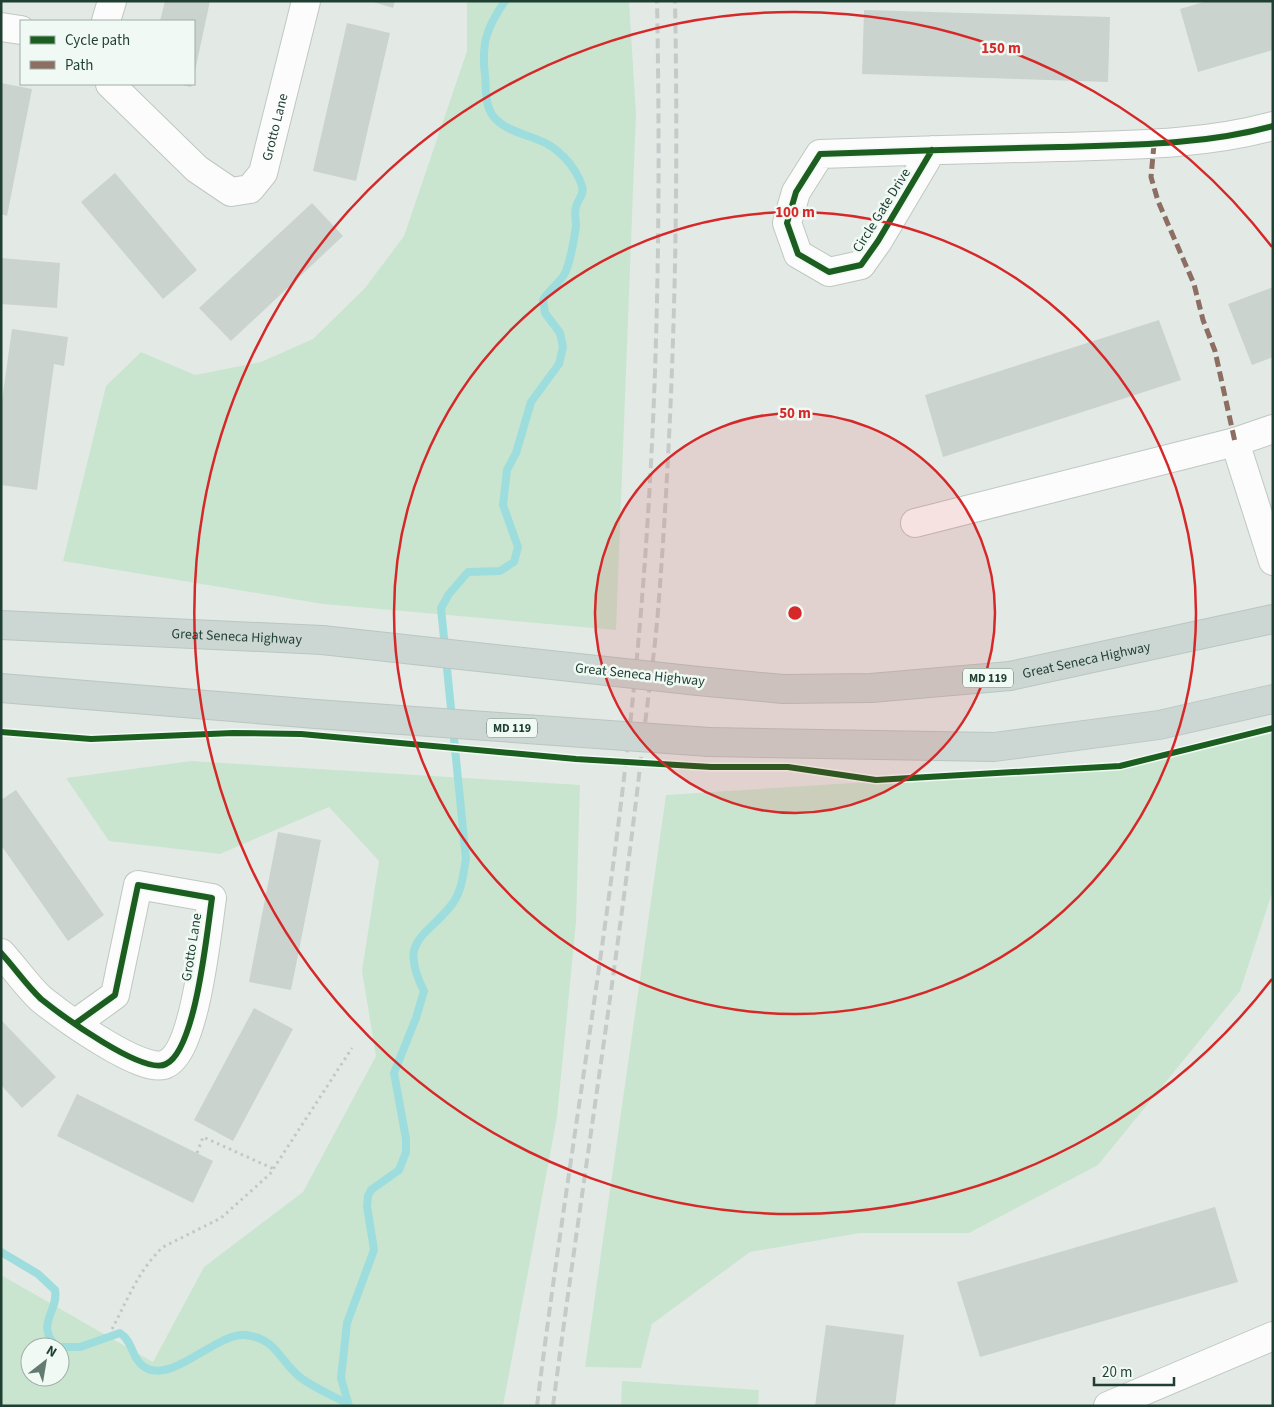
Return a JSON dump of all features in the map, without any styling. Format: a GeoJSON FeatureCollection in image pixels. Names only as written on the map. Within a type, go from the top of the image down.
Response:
{"type":"FeatureCollection","features":[{"type":"Feature","properties":{"kind":"main road","name":"Great Seneca Highway"},"geometry":{"type":"LineString","coordinates":[[1,625],[322,640],[783,689],[812,689],[871,688],[1010,676],[1273,619]]}},
{"type":"Feature","properties":{"kind":"main road","name":"MD 119"},"geometry":{"type":"LineString","coordinates":[[1,688],[316,714],[709,742],[994,747],[1159,725],[1273,699]]}},
{"type":"Feature","properties":{"kind":"street"},"geometry":{"type":"LineString","coordinates":[[106,20],[112,1]]}},
{"type":"Feature","properties":{"kind":"street","name":"Grotto Lane"},"geometry":{"type":"LineString","coordinates":[[111,85],[197,169],[232,192],[250,189],[263,173],[306,1]]}},
{"type":"Feature","properties":{"kind":"street"},"geometry":{"type":"LineString","coordinates":[[1,27],[20,30]]}},
{"type":"Feature","properties":{"kind":"street","name":"Circle Gate Drive"},"geometry":{"type":"LineString","coordinates":[[932,150],[878,241],[860,265],[829,272],[798,254],[787,223],[796,192],[820,154],[932,150],[1154,144],[1239,135],[1273,126]]}},
{"type":"Feature","properties":{"kind":"street"},"geometry":{"type":"LineString","coordinates":[[915,523],[1235,442],[1273,430]]}},
{"type":"Feature","properties":{"kind":"street"},"geometry":{"type":"LineString","coordinates":[[1235,442],[1273,562]]}},
{"type":"Feature","properties":{"kind":"street","name":"Grotto Lane"},"geometry":{"type":"LineString","coordinates":[[1,953],[41,998],[76,1023],[132,1060],[152,1067],[167,1064],[179,1052],[193,1016],[212,898],[138,885],[115,995],[76,1023]]}},
{"type":"Feature","properties":{"kind":"street"},"geometry":{"type":"LineString","coordinates":[[1108,1406],[1273,1336]]}},
{"type":"Feature","properties":{"kind":"path"},"geometry":{"type":"LineString","coordinates":[[112,1329],[137,1280],[156,1254],[163,1248],[221,1218],[274,1169],[352,1048]]}},
{"type":"Feature","properties":{"kind":"path"},"geometry":{"type":"LineString","coordinates":[[197,1153],[203,1136],[274,1169]]}},
{"type":"Feature","properties":{"kind":"green space"},"geometry":{"type":"Polygon","coordinates":[[[467,1],[629,1],[636,114],[616,630],[323,604],[63,561],[106,386],[141,352],[195,375],[261,362],[313,339],[365,288],[404,236],[467,51],[467,1]]]}},
{"type":"Feature","properties":{"kind":"green space"},"geometry":{"type":"Polygon","coordinates":[[[1273,728],[1273,890],[1240,991],[1098,1165],[969,1233],[860,1233],[750,1252],[652,1324],[641,1368],[585,1367],[666,795],[1120,766],[1273,728]]]}},
{"type":"Feature","properties":{"kind":"green space"},"geometry":{"type":"Polygon","coordinates":[[[191,761],[580,785],[576,922],[557,1117],[503,1406],[1,1406],[1,1275],[153,1362],[204,1267],[303,1192],[376,1056],[362,971],[379,861],[329,807],[220,854],[109,841],[66,778],[191,761]]]}},
{"type":"Feature","properties":{"kind":"green space"},"geometry":{"type":"Polygon","coordinates":[[[622,1381],[759,1390],[758,1406],[621,1406],[622,1381]]]}},
{"type":"Feature","properties":{"kind":"building"},"geometry":{"type":"Polygon","coordinates":[[[165,1],[210,1],[195,71],[195,20],[160,20],[165,1]]]}},
{"type":"Feature","properties":{"kind":"building"},"geometry":{"type":"Polygon","coordinates":[[[370,1],[395,1],[393,8],[370,1]]]}},
{"type":"Feature","properties":{"kind":"building"},"geometry":{"type":"Polygon","coordinates":[[[1207,1],[1273,1],[1273,50],[1198,72],[1180,9],[1207,1]]]}},
{"type":"Feature","properties":{"kind":"building"},"geometry":{"type":"Polygon","coordinates":[[[864,10],[1110,17],[1108,82],[862,74],[864,10]]]}},
{"type":"Feature","properties":{"kind":"building"},"geometry":{"type":"Polygon","coordinates":[[[347,23],[390,33],[356,181],[313,171],[347,23]]]}},
{"type":"Feature","properties":{"kind":"building"},"geometry":{"type":"Polygon","coordinates":[[[1,83],[32,89],[7,216],[1,214],[1,83]]]}},
{"type":"Feature","properties":{"kind":"building"},"geometry":{"type":"Polygon","coordinates":[[[115,173],[197,270],[163,299],[81,202],[115,173]]]}},
{"type":"Feature","properties":{"kind":"building"},"geometry":{"type":"Polygon","coordinates":[[[312,203],[343,236],[231,341],[199,308],[312,203]]]}},
{"type":"Feature","properties":{"kind":"building"},"geometry":{"type":"Polygon","coordinates":[[[1,258],[60,263],[57,308],[1,304],[1,258]]]}},
{"type":"Feature","properties":{"kind":"building"},"geometry":{"type":"Polygon","coordinates":[[[1273,287],[1273,357],[1252,365],[1228,304],[1273,287]]]}},
{"type":"Feature","properties":{"kind":"building"},"geometry":{"type":"Polygon","coordinates":[[[1159,320],[1181,380],[943,457],[925,395],[1159,320]]]}},
{"type":"Feature","properties":{"kind":"building"},"geometry":{"type":"Polygon","coordinates":[[[12,329],[68,337],[64,366],[54,364],[37,490],[1,485],[1,407],[12,329]]]}},
{"type":"Feature","properties":{"kind":"building"},"geometry":{"type":"Polygon","coordinates":[[[16,790],[104,915],[68,941],[1,845],[1,800],[16,790]]]}},
{"type":"Feature","properties":{"kind":"building"},"geometry":{"type":"Polygon","coordinates":[[[278,832],[321,840],[291,990],[249,982],[278,832]]]}},
{"type":"Feature","properties":{"kind":"building"},"geometry":{"type":"Polygon","coordinates":[[[254,1008],[293,1029],[233,1141],[194,1120],[254,1008]]]}},
{"type":"Feature","properties":{"kind":"building"},"geometry":{"type":"Polygon","coordinates":[[[1,1020],[56,1077],[22,1108],[1,1085],[1,1020]]]}},
{"type":"Feature","properties":{"kind":"building"},"geometry":{"type":"Polygon","coordinates":[[[77,1094],[213,1161],[193,1203],[57,1136],[77,1094]]]}},
{"type":"Feature","properties":{"kind":"building"},"geometry":{"type":"Polygon","coordinates":[[[1215,1207],[1238,1282],[980,1357],[957,1282],[1215,1207]]]}},
{"type":"Feature","properties":{"kind":"building"},"geometry":{"type":"Polygon","coordinates":[[[826,1325],[904,1335],[895,1406],[815,1406],[826,1325]]]}},
{"type":"Feature","properties":{"kind":"waterway"},"geometry":{"type":"LineString","coordinates":[[349,1406],[341,1378],[347,1323],[374,1250],[367,1206],[368,1196],[371,1190],[399,1170],[406,1152],[406,1139],[394,1073],[416,1018],[424,991],[416,973],[413,960],[414,949],[425,932],[443,915],[456,898],[462,882],[466,859],[441,608],[449,594],[468,572],[500,571],[514,562],[518,547],[503,505],[507,470],[516,453],[531,402],[559,364],[563,347],[560,333],[545,313],[543,300],[566,271],[576,226],[575,209],[583,189],[575,171],[558,151],[544,142],[507,127],[490,112],[487,102],[484,64],[485,44],[490,27],[505,1]]}},
{"type":"Feature","properties":{"kind":"waterway"},"geometry":{"type":"LineString","coordinates":[[1,1252],[38,1274],[55,1290],[54,1305],[47,1325],[50,1337]]}},
{"type":"Feature","properties":{"kind":"waterway"},"geometry":{"type":"LineString","coordinates":[[70,1347],[80,1347],[120,1333],[128,1341],[141,1365],[157,1371],[169,1369],[234,1336],[256,1337],[271,1345],[301,1378],[348,1404]]}},
{"type":"Feature","properties":{"kind":"railway"},"geometry":{"type":"LineString","coordinates":[[537,1406],[607,910],[632,711],[641,611],[647,535],[657,306],[659,154],[657,1]]}},
{"type":"Feature","properties":{"kind":"railway"},"geometry":{"type":"LineString","coordinates":[[553,1406],[621,921],[658,611],[668,459],[674,306],[676,230],[675,1]]}},
{"type":"Feature","properties":{"kind":"marked path"},"geometry":{"type":"LineString","coordinates":[[1154,144],[1151,177],[1158,201],[1194,284],[1203,320],[1215,351],[1235,442]]}},
{"type":"Feature","properties":{"kind":"cycle path"},"geometry":{"type":"LineString","coordinates":[[932,150],[878,241],[861,265],[829,272],[798,254],[787,223],[796,192],[820,154],[880,152],[910,151],[940,150],[1113,146],[1166,143],[1220,137],[1273,126]]}},
{"type":"Feature","properties":{"kind":"cycle path"},"geometry":{"type":"LineString","coordinates":[[1,732],[91,739],[233,733],[301,734],[576,759],[711,767],[788,767],[876,780],[1120,766],[1273,728]]}},
{"type":"Feature","properties":{"kind":"cycle path"},"geometry":{"type":"LineString","coordinates":[[1,953],[41,999],[66,1018],[122,1053],[155,1065],[166,1064],[176,1054],[185,1037],[192,1014],[203,961],[212,898],[138,885],[115,995],[76,1023]]}}]}
